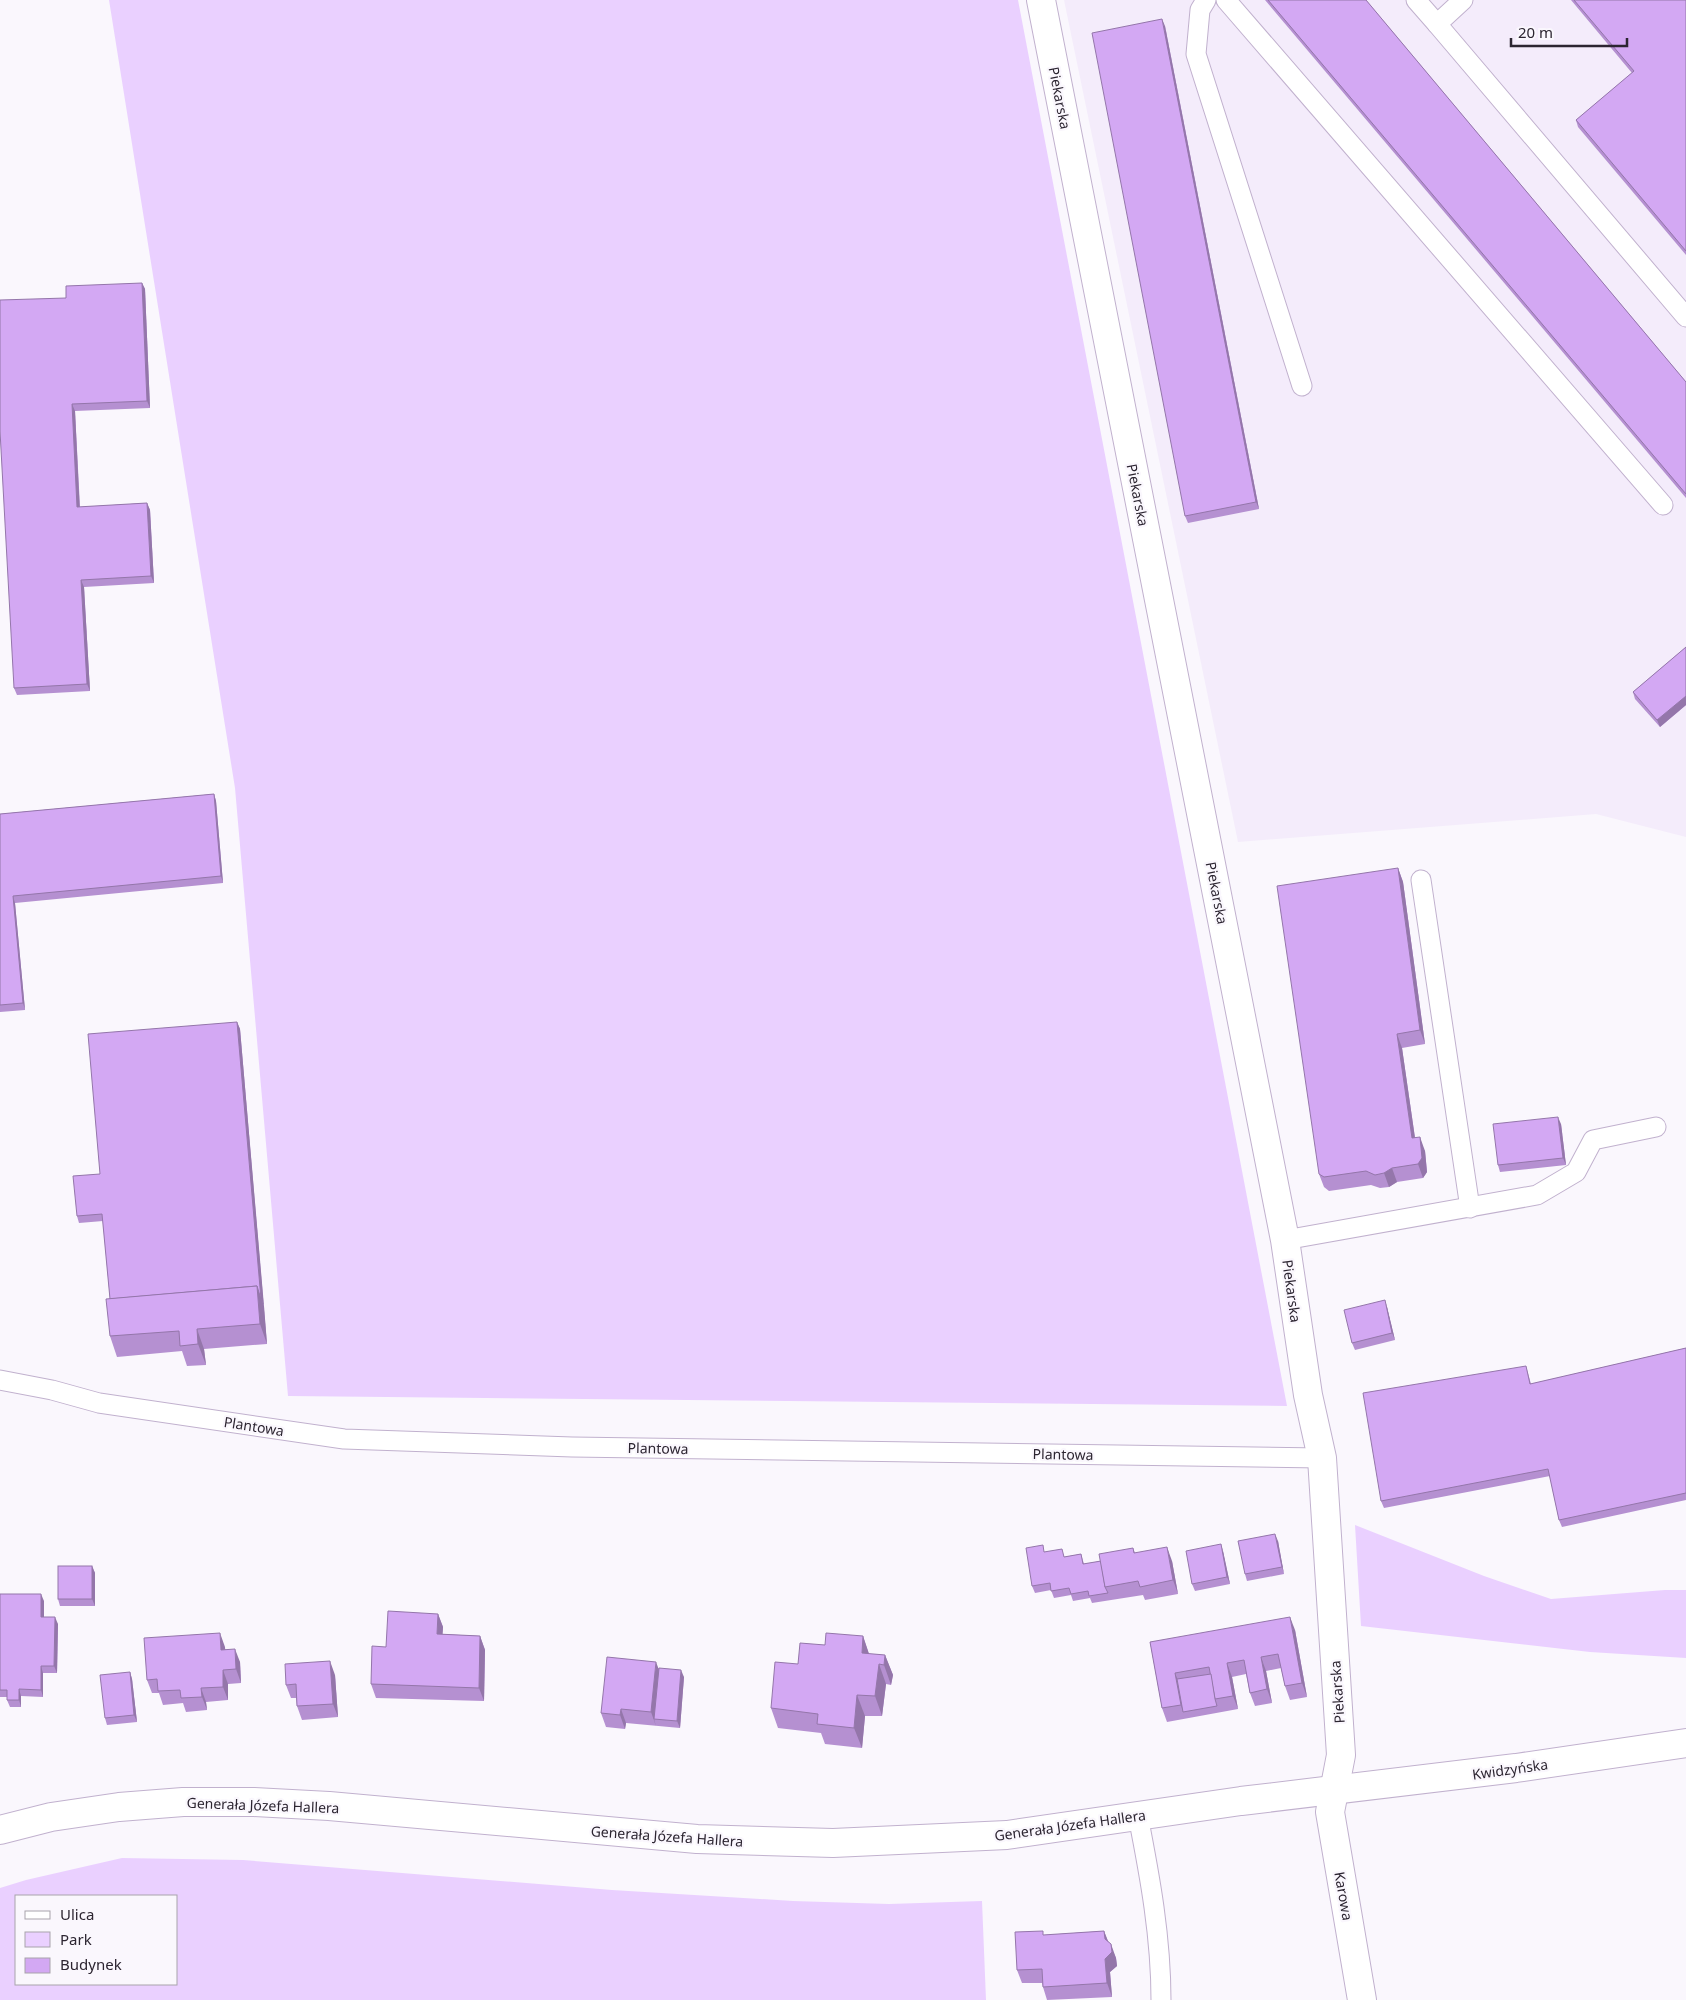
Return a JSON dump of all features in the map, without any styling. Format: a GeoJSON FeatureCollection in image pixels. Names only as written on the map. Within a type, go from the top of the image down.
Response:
{"type":"FeatureCollection","features":[{"type":"Feature","properties":{"kind":"street","name":"Piekarska"},"geometry":{"type":"LineString","coordinates":[[1041,0],[1285,1240],[1308,1395],[1322,1458],[1341,1756],[1334,1792]]}},
{"type":"Feature","properties":{"kind":"street","name":"Kwidzyńska"},"geometry":{"type":"LineString","coordinates":[[1334,1792],[1507,1769],[1686,1742]]}},
{"type":"Feature","properties":{"kind":"street","name":"Generała Józefa Hallera"},"geometry":{"type":"LineString","coordinates":[[0,1830],[71,1814],[119,1807],[183,1802],[254,1802],[329,1806],[697,1840],[833,1843],[1007,1836],[1241,1802],[1334,1792]]}},
{"type":"Feature","properties":{"kind":"street","name":"Karowa"},"geometry":{"type":"LineString","coordinates":[[1334,1792],[1330,1812],[1362,2000]]}},
{"type":"Feature","properties":{"kind":"lane"},"geometry":{"type":"LineString","coordinates":[[1206,0],[1200,10],[1196,54],[1302,386]]}},
{"type":"Feature","properties":{"kind":"lane"},"geometry":{"type":"LineString","coordinates":[[1226,0],[1663,505]]}},
{"type":"Feature","properties":{"kind":"lane"},"geometry":{"type":"LineString","coordinates":[[1416,0],[1686,317]]}},
{"type":"Feature","properties":{"kind":"lane"},"geometry":{"type":"LineString","coordinates":[[1437,24],[1463,0]]}},
{"type":"Feature","properties":{"kind":"lane"},"geometry":{"type":"LineString","coordinates":[[1421,880],[1470,1208]]}},
{"type":"Feature","properties":{"kind":"lane"},"geometry":{"type":"LineString","coordinates":[[1285,1240],[1537,1195],[1576,1172],[1593,1140],[1656,1126]]}},
{"type":"Feature","properties":{"kind":"lane","name":"Plantowa"},"geometry":{"type":"LineString","coordinates":[[0,1380],[52,1390],[99,1403],[344,1439],[572,1447],[1322,1458]]}},
{"type":"Feature","properties":{"kind":"lane"},"geometry":{"type":"LineString","coordinates":[[1138,1816],[1154,1898],[1160,1946],[1161,2000]]}},
{"type":"Feature","properties":{"kind":"shaded area"},"geometry":{"type":"Polygon","coordinates":[[[1064,0],[1686,0],[1686,837],[1596,814],[1238,842],[1064,0]]]}},
{"type":"Feature","properties":{"kind":"green space"},"geometry":{"type":"Polygon","coordinates":[[[109,0],[1018,0],[1287,1406],[288,1396],[235,788],[109,0]]]}},
{"type":"Feature","properties":{"kind":"green space"},"geometry":{"type":"Polygon","coordinates":[[[1355,1525],[1484,1576],[1551,1599],[1686,1590],[1686,1658],[1590,1652],[1361,1626],[1355,1525]]]}},
{"type":"Feature","properties":{"kind":"green space"},"geometry":{"type":"Polygon","coordinates":[[[122,1858],[243,1860],[612,1890],[793,1901],[889,1904],[982,1901],[986,2000],[0,2000],[0,1888],[26,1880],[122,1858]]]}},
{"type":"Feature","properties":{"kind":"building"},"geometry":{"type":"Polygon","coordinates":[[[1268,0],[1366,0],[1686,382],[1686,494],[1268,0]]]}},
{"type":"Feature","properties":{"kind":"building"},"geometry":{"type":"Polygon","coordinates":[[[1574,0],[1686,0],[1686,251],[1576,120],[1634,71],[1574,0]]]}},
{"type":"Feature","properties":{"kind":"building"},"geometry":{"type":"Polygon","coordinates":[[[1162,19],[1256,502],[1185,516],[1092,33],[1162,19]]]}},
{"type":"Feature","properties":{"kind":"building"},"geometry":{"type":"Polygon","coordinates":[[[142,283],[147,401],[72,404],[77,507],[147,503],[151,576],[81,580],[87,684],[14,688],[0,431],[0,300],[66,298],[66,286],[142,283]]]}},
{"type":"Feature","properties":{"kind":"building"},"geometry":{"type":"Polygon","coordinates":[[[1686,647],[1686,696],[1657,720],[1633,692],[1686,647]]]}},
{"type":"Feature","properties":{"kind":"building"},"geometry":{"type":"Polygon","coordinates":[[[214,794],[221,876],[13,896],[23,1003],[0,1005],[0,814],[214,794]]]}},
{"type":"Feature","properties":{"kind":"building"},"geometry":{"type":"Polygon","coordinates":[[[1398,868],[1420,1030],[1397,1034],[1412,1138],[1420,1137],[1422,1158],[1418,1164],[1392,1168],[1384,1173],[1375,1175],[1366,1171],[1324,1177],[1319,1174],[1277,886],[1398,868]]]}},
{"type":"Feature","properties":{"kind":"building"},"geometry":{"type":"Polygon","coordinates":[[[237,1022],[261,1299],[257,1286],[110,1299],[102,1214],[77,1216],[73,1176],[100,1174],[88,1034],[237,1022]]]}},
{"type":"Feature","properties":{"kind":"building"},"geometry":{"type":"Polygon","coordinates":[[[1558,1117],[1563,1158],[1498,1165],[1493,1124],[1558,1117]]]}},
{"type":"Feature","properties":{"kind":"building"},"geometry":{"type":"Polygon","coordinates":[[[257,1286],[260,1324],[197,1329],[198,1344],[180,1346],[179,1331],[110,1336],[106,1299],[257,1286]]]}},
{"type":"Feature","properties":{"kind":"building"},"geometry":{"type":"Polygon","coordinates":[[[1385,1300],[1392,1333],[1352,1343],[1344,1310],[1385,1300]]]}},
{"type":"Feature","properties":{"kind":"building"},"geometry":{"type":"Polygon","coordinates":[[[1686,1348],[1686,1493],[1559,1520],[1548,1469],[1381,1501],[1363,1393],[1526,1366],[1530,1384],[1686,1348]]]}},
{"type":"Feature","properties":{"kind":"building"},"geometry":{"type":"Polygon","coordinates":[[[1275,1534],[1282,1567],[1245,1574],[1238,1541],[1275,1534]]]}},
{"type":"Feature","properties":{"kind":"building"},"geometry":{"type":"Polygon","coordinates":[[[1221,1544],[1227,1577],[1192,1584],[1186,1551],[1221,1544]]]}},
{"type":"Feature","properties":{"kind":"building"},"geometry":{"type":"Polygon","coordinates":[[[1043,1545],[1044,1552],[1062,1549],[1064,1557],[1081,1554],[1083,1564],[1101,1561],[1105,1587],[1108,1593],[1089,1596],[1088,1591],[1071,1594],[1069,1588],[1051,1591],[1050,1583],[1032,1586],[1026,1548],[1043,1545]]]}},
{"type":"Feature","properties":{"kind":"building"},"geometry":{"type":"Polygon","coordinates":[[[1167,1547],[1173,1580],[1140,1587],[1138,1581],[1105,1587],[1099,1554],[1133,1548],[1134,1553],[1167,1547]]]}},
{"type":"Feature","properties":{"kind":"building"},"geometry":{"type":"Polygon","coordinates":[[[58,1566],[92,1566],[92,1599],[58,1599],[58,1566]]]}},
{"type":"Feature","properties":{"kind":"building"},"geometry":{"type":"Polygon","coordinates":[[[0,1594],[41,1594],[41,1617],[55,1617],[54,1666],[41,1666],[41,1690],[19,1689],[19,1700],[7,1700],[7,1690],[0,1690],[0,1594]]]}},
{"type":"Feature","properties":{"kind":"building"},"geometry":{"type":"Polygon","coordinates":[[[388,1611],[438,1614],[437,1634],[480,1636],[479,1688],[371,1684],[372,1646],[386,1647],[388,1611]]]}},
{"type":"Feature","properties":{"kind":"building"},"geometry":{"type":"Polygon","coordinates":[[[1290,1617],[1302,1683],[1285,1686],[1278,1654],[1261,1657],[1267,1689],[1250,1693],[1244,1660],[1227,1663],[1233,1696],[1215,1699],[1209,1667],[1175,1673],[1181,1705],[1162,1708],[1150,1642],[1290,1617]]]}},
{"type":"Feature","properties":{"kind":"building"},"geometry":{"type":"Polygon","coordinates":[[[220,1633],[221,1650],[235,1649],[236,1669],[223,1670],[223,1687],[201,1688],[202,1697],[181,1698],[180,1690],[158,1691],[157,1679],[147,1680],[144,1638],[220,1633]]]}},
{"type":"Feature","properties":{"kind":"building"},"geometry":{"type":"Polygon","coordinates":[[[826,1633],[863,1636],[862,1653],[885,1655],[884,1665],[879,1664],[875,1696],[857,1695],[854,1728],[817,1724],[818,1714],[771,1708],[775,1662],[798,1664],[800,1643],[825,1645],[826,1633]]]}},
{"type":"Feature","properties":{"kind":"building"},"geometry":{"type":"Polygon","coordinates":[[[607,1657],[656,1662],[651,1712],[621,1709],[620,1715],[601,1713],[607,1657]]]}},
{"type":"Feature","properties":{"kind":"building"},"geometry":{"type":"Polygon","coordinates":[[[330,1661],[333,1704],[297,1706],[296,1684],[286,1685],[285,1664],[330,1661]]]}},
{"type":"Feature","properties":{"kind":"building"},"geometry":{"type":"Polygon","coordinates":[[[659,1668],[681,1670],[677,1721],[654,1719],[659,1668]]]}},
{"type":"Feature","properties":{"kind":"building"},"geometry":{"type":"Polygon","coordinates":[[[130,1672],[134,1715],[105,1718],[100,1675],[130,1672]]]}},
{"type":"Feature","properties":{"kind":"building"},"geometry":{"type":"Polygon","coordinates":[[[1211,1674],[1217,1706],[1183,1712],[1177,1679],[1211,1674]]]}},
{"type":"Feature","properties":{"kind":"building"},"geometry":{"type":"Polygon","coordinates":[[[1043,1931],[1043,1935],[1104,1931],[1105,1939],[1111,1944],[1112,1952],[1105,1959],[1107,1983],[1043,1987],[1042,1969],[1017,1970],[1015,1932],[1043,1931]]]}}]}
